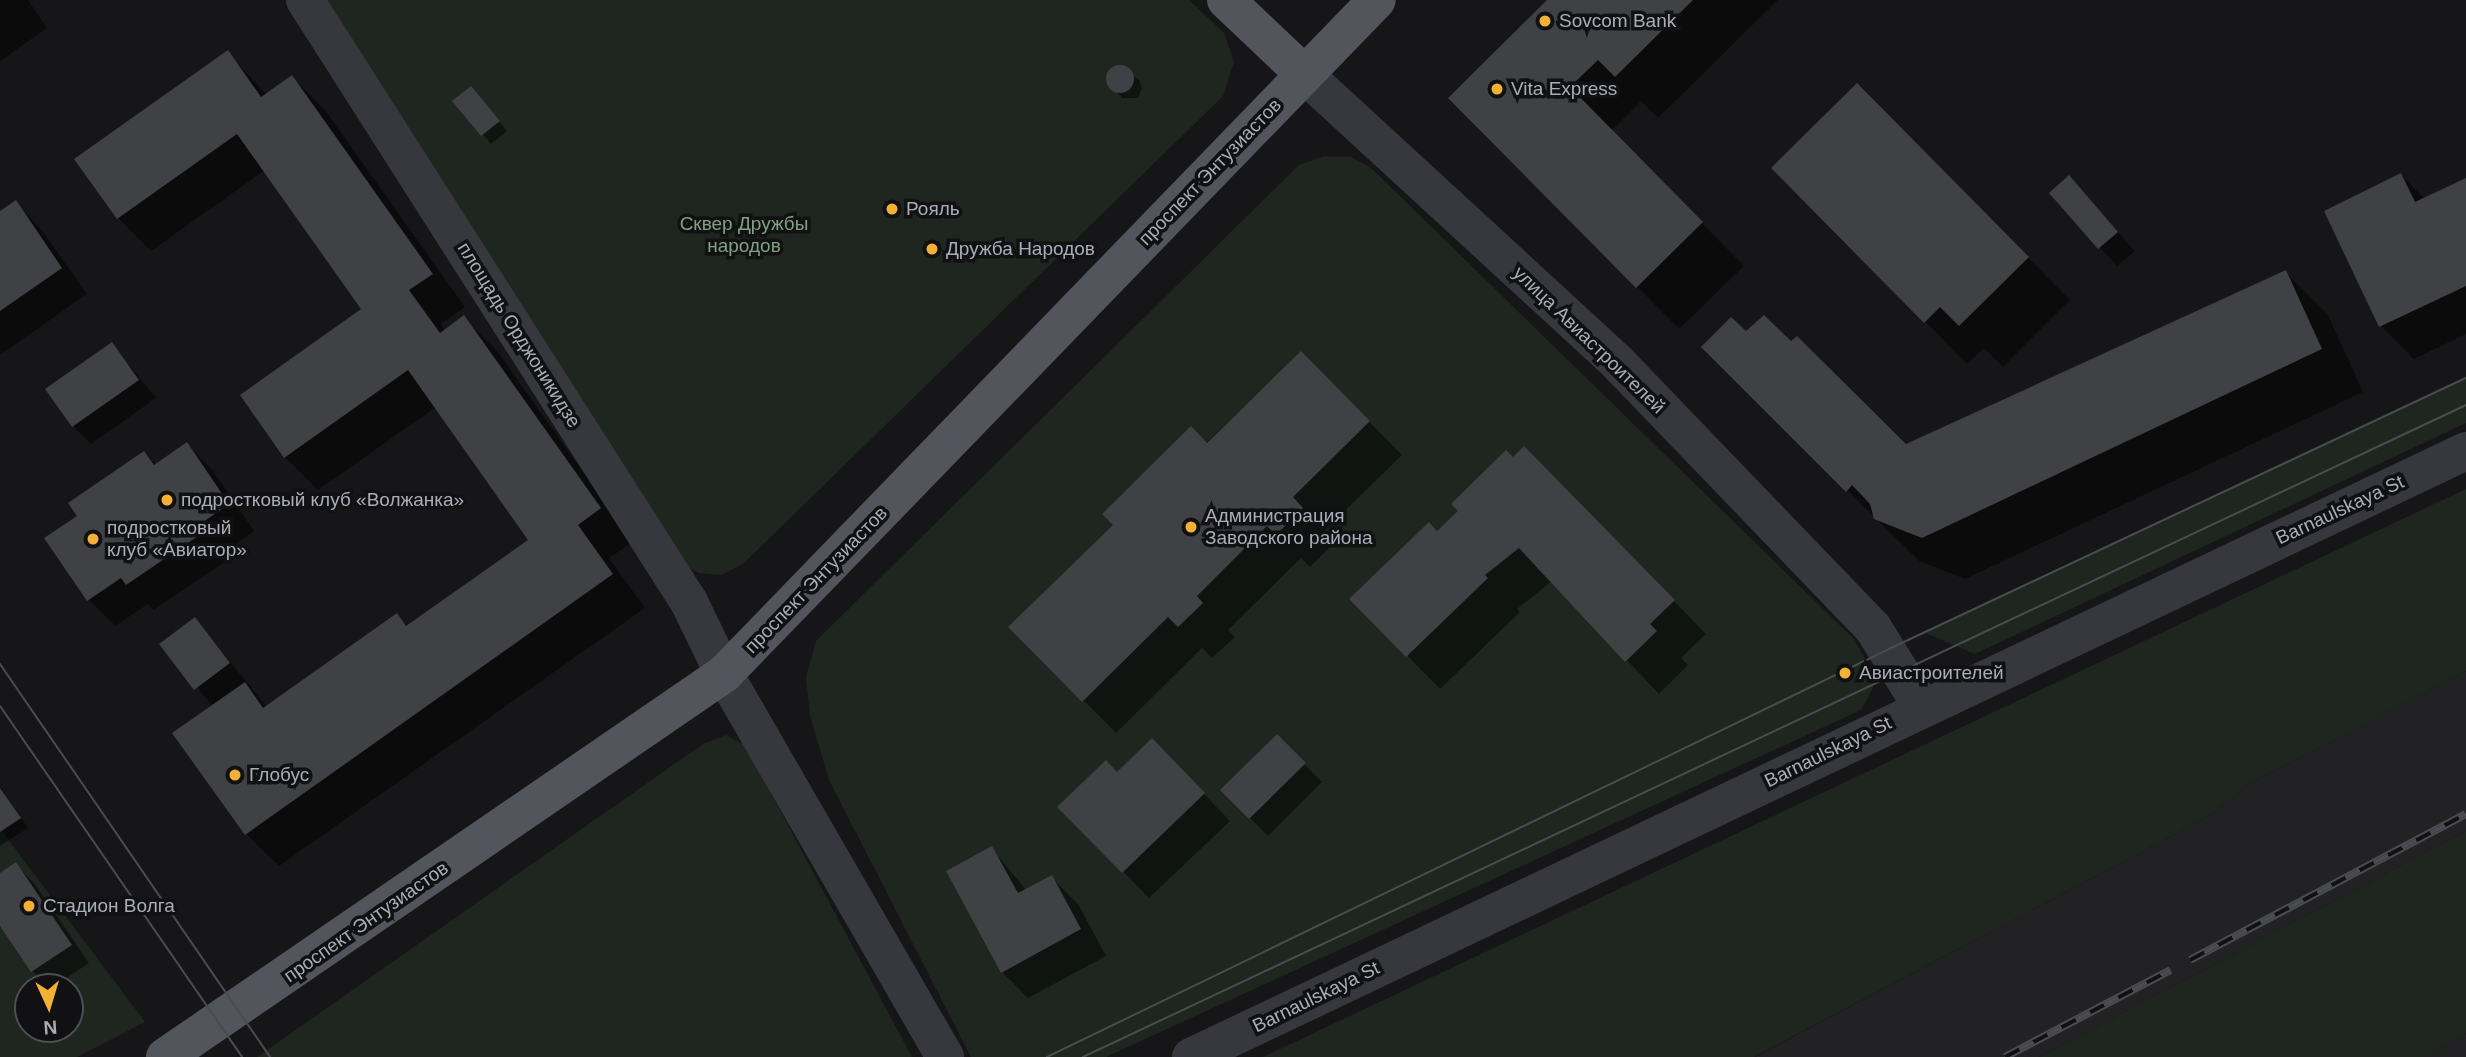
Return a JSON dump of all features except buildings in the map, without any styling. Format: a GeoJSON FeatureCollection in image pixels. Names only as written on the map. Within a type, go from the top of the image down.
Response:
{"type":"FeatureCollection","features":[{"type":"Feature","properties":{"kind":"main road","name":"улица Авиастроителей"},"geometry":{"type":"LineString","coordinates":[[1226,0],[1304,74]]}},
{"type":"Feature","properties":{"kind":"main road","name":"проспект Энтузиастов"},"geometry":{"type":"LineString","coordinates":[[164,1056],[724,674],[1377,0]]}},
{"type":"Feature","properties":{"kind":"street","name":"площадь Орджоникидзе"},"geometry":{"type":"LineString","coordinates":[[306,0],[689,602],[724,674],[945,1057]]}},
{"type":"Feature","properties":{"kind":"street","name":"улица Авиастроителей"},"geometry":{"type":"LineString","coordinates":[[1304,74],[1629,374],[1873,628],[1922,707]]}},
{"type":"Feature","properties":{"kind":"street","name":"Barnaulskaya St"},"geometry":{"type":"LineString","coordinates":[[1191,1057],[1922,707],[2466,451]]}},
{"type":"Feature","properties":{"kind":"shaded area"},"geometry":{"type":"Polygon","coordinates":[[[2466,671],[2466,831],[2039,1057],[1755,1057],[2207,817],[2249,784],[2466,671]]]}},
{"type":"Feature","properties":{"kind":"shaded area"},"geometry":{"type":"Polygon","coordinates":[[[2466,1033],[2466,1057],[2424,1057],[2466,1033]]]}},
{"type":"Feature","properties":{"kind":"green space","name":"Сквер Дружбы народов"},"geometry":{"type":"Polygon","coordinates":[[[317,0],[1189,0],[1224,33],[1234,62],[1223,96],[744,563],[722,575],[699,573],[673,558],[317,0]]]}},
{"type":"Feature","properties":{"kind":"green space"},"geometry":{"type":"Polygon","coordinates":[[[1324,156],[1351,157],[1370,167],[1854,639],[1868,664],[1873,688],[1861,710],[1106,1057],[971,1057],[829,780],[810,716],[806,677],[816,641],[1299,165],[1324,156]]]}},
{"type":"Feature","properties":{"kind":"green space"},"geometry":{"type":"Polygon","coordinates":[[[2466,376],[2466,423],[1975,654],[1923,632],[2466,376]]]}},
{"type":"Feature","properties":{"kind":"green space"},"geometry":{"type":"Polygon","coordinates":[[[2466,489],[2466,671],[2249,784],[2207,817],[1754,1057],[1263,1057],[2466,489]]]}},
{"type":"Feature","properties":{"kind":"green space"},"geometry":{"type":"Polygon","coordinates":[[[726,735],[745,745],[912,1057],[257,1057],[703,744],[726,735]]]}},
{"type":"Feature","properties":{"kind":"green space","name":"Стадион Волга"},"geometry":{"type":"Polygon","coordinates":[[[0,788],[21,818],[2,831],[145,1022],[77,1057],[0,1057],[0,788]]]}},
{"type":"Feature","properties":{"kind":"green space"},"geometry":{"type":"Polygon","coordinates":[[[2466,831],[2466,1033],[2425,1057],[2039,1057],[2466,831]]]}},
{"type":"Feature","properties":{"kind":"tram line"},"geometry":{"type":"LineString","coordinates":[[1047,1057],[1889,649],[2466,378]]}},
{"type":"Feature","properties":{"kind":"tram line"},"geometry":{"type":"LineString","coordinates":[[1083,1057],[2466,405]]}},
{"type":"Feature","properties":{"kind":"tram line"},"geometry":{"type":"LineString","coordinates":[[0,664],[270,1057]]}},
{"type":"Feature","properties":{"kind":"tram line"},"geometry":{"type":"LineString","coordinates":[[0,706],[242,1057]]}},
{"type":"Feature","properties":{"kind":"railway"},"geometry":{"type":"LineString","coordinates":[[2190,960],[2466,814]]}},
{"type":"Feature","properties":{"kind":"railway"},"geometry":{"type":"LineString","coordinates":[[2005,1057],[2171,970]]}},
{"type":"Feature","properties":{"kind":"place","name":"Sovcom Bank"},"geometry":{"type":"Point","coordinates":[1545,21]}},
{"type":"Feature","properties":{"kind":"place","name":"Vita Express"},"geometry":{"type":"Point","coordinates":[1497,89]}},
{"type":"Feature","properties":{"kind":"place","name":"Рояль"},"geometry":{"type":"Point","coordinates":[892,209]}},
{"type":"Feature","properties":{"kind":"place","name":"Дружба Народов"},"geometry":{"type":"Point","coordinates":[932,249]}},
{"type":"Feature","properties":{"kind":"place","name":"подростковый клуб «Волжанка»"},"geometry":{"type":"Point","coordinates":[167,500]}},
{"type":"Feature","properties":{"kind":"place","name":"Администрация Заводского района"},"geometry":{"type":"Point","coordinates":[1191,527]}},
{"type":"Feature","properties":{"kind":"place","name":"подростковый клуб «Авиатор»"},"geometry":{"type":"Point","coordinates":[93,539]}},
{"type":"Feature","properties":{"kind":"place","name":"Авиастроителей"},"geometry":{"type":"Point","coordinates":[1845,673]}},
{"type":"Feature","properties":{"kind":"place","name":"Глобус"},"geometry":{"type":"Point","coordinates":[235,775]}},
{"type":"Feature","properties":{"kind":"place","name":"Стадион Волга"},"geometry":{"type":"Point","coordinates":[29,906]}}]}
